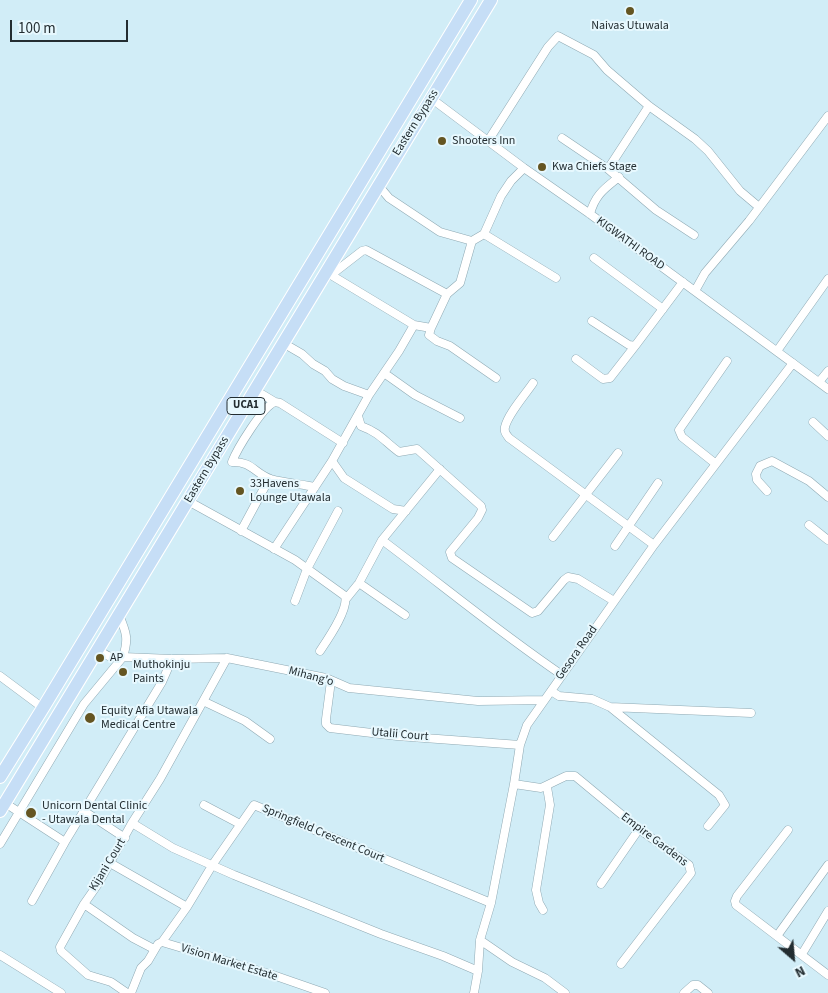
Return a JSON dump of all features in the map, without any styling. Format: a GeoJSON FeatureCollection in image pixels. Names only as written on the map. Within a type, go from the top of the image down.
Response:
{"type":"FeatureCollection","features":[{"type":"Feature","properties":{"kind":"main road","name":"Eastern Bypass"},"geometry":{"type":"LineString","coordinates":[[0,777],[472,0]]}},
{"type":"Feature","properties":{"kind":"main road","name":"Eastern Bypass"},"geometry":{"type":"LineString","coordinates":[[2,807],[283,343],[330,270],[378,185],[491,0]]}},
{"type":"Feature","properties":{"kind":"street"},"geometry":{"type":"LineString","coordinates":[[488,141],[548,47],[558,36],[594,55],[607,70],[649,106],[708,151],[730,180],[759,208]]}},
{"type":"Feature","properties":{"kind":"street","name":"KIGWATHI ROAD"},"geometry":{"type":"LineString","coordinates":[[432,99],[828,389]]}},
{"type":"Feature","properties":{"kind":"street"},"geometry":{"type":"LineString","coordinates":[[608,169],[649,106]]}},
{"type":"Feature","properties":{"kind":"street"},"geometry":{"type":"LineString","coordinates":[[695,291],[705,273],[759,208],[828,116]]}},
{"type":"Feature","properties":{"kind":"street"},"geometry":{"type":"LineString","coordinates":[[562,138],[619,177],[656,210],[694,235]]}},
{"type":"Feature","properties":{"kind":"street"},"geometry":{"type":"LineString","coordinates":[[496,378],[450,346],[436,341],[429,335],[447,294],[460,283],[472,241],[484,234],[501,196],[511,181],[524,168]]}},
{"type":"Feature","properties":{"kind":"street"},"geometry":{"type":"LineString","coordinates":[[590,214],[593,203],[600,193],[619,177]]}},
{"type":"Feature","properties":{"kind":"street"},"geometry":{"type":"LineString","coordinates":[[378,185],[389,198],[440,232],[472,241]]}},
{"type":"Feature","properties":{"kind":"street"},"geometry":{"type":"LineString","coordinates":[[484,234],[556,278]]}},
{"type":"Feature","properties":{"kind":"street"},"geometry":{"type":"LineString","coordinates":[[431,328],[414,325],[330,270],[366,250],[447,294]]}},
{"type":"Feature","properties":{"kind":"street"},"geometry":{"type":"LineString","coordinates":[[594,258],[663,309]]}},
{"type":"Feature","properties":{"kind":"street"},"geometry":{"type":"LineString","coordinates":[[777,351],[828,279]]}},
{"type":"Feature","properties":{"kind":"street"},"geometry":{"type":"LineString","coordinates":[[576,359],[604,379],[610,378],[683,282]]}},
{"type":"Feature","properties":{"kind":"street"},"geometry":{"type":"LineString","coordinates":[[592,321],[629,345],[635,346]]}},
{"type":"Feature","properties":{"kind":"street"},"geometry":{"type":"LineString","coordinates":[[274,549],[332,462],[369,395],[414,325]]}},
{"type":"Feature","properties":{"kind":"street"},"geometry":{"type":"LineString","coordinates":[[283,343],[302,354],[312,364],[325,371],[332,379],[369,395]]}},
{"type":"Feature","properties":{"kind":"street"},"geometry":{"type":"LineString","coordinates":[[716,464],[682,437],[679,430],[727,361]]}},
{"type":"Feature","properties":{"kind":"street","name":"Gesora Road"},"geometry":{"type":"LineString","coordinates":[[474,993],[480,940],[492,903],[520,745],[527,725],[654,545],[793,363]]}},
{"type":"Feature","properties":{"kind":"street"},"geometry":{"type":"LineString","coordinates":[[819,382],[828,371]]}},
{"type":"Feature","properties":{"kind":"street"},"geometry":{"type":"LineString","coordinates":[[384,373],[414,395],[460,418]]}},
{"type":"Feature","properties":{"kind":"street"},"geometry":{"type":"LineString","coordinates":[[533,383],[510,417],[505,427],[505,433],[509,438],[654,545]]}},
{"type":"Feature","properties":{"kind":"street"},"geometry":{"type":"LineString","coordinates":[[255,390],[280,403],[343,443]]}},
{"type":"Feature","properties":{"kind":"street"},"geometry":{"type":"LineString","coordinates":[[276,402],[267,407],[237,450],[232,462],[241,461],[247,463],[269,479],[315,486]]}},
{"type":"Feature","properties":{"kind":"street"},"geometry":{"type":"LineString","coordinates":[[358,416],[362,426],[374,431],[399,452],[417,449],[481,506],[482,510],[478,518],[450,552],[452,558],[532,613],[538,611],[568,577],[578,579],[614,601]]}},
{"type":"Feature","properties":{"kind":"street"},"geometry":{"type":"LineString","coordinates":[[813,422],[828,436]]}},
{"type":"Feature","properties":{"kind":"street"},"geometry":{"type":"LineString","coordinates":[[553,537],[618,453]]}},
{"type":"Feature","properties":{"kind":"street"},"geometry":{"type":"LineString","coordinates":[[767,491],[757,480],[756,474],[760,466],[772,461],[809,481],[828,497]]}},
{"type":"Feature","properties":{"kind":"street"},"geometry":{"type":"LineString","coordinates":[[332,462],[344,478],[393,509],[406,511]]}},
{"type":"Feature","properties":{"kind":"street"},"geometry":{"type":"LineString","coordinates":[[320,651],[335,627],[346,600],[359,583],[382,540],[440,469]]}},
{"type":"Feature","properties":{"kind":"street"},"geometry":{"type":"LineString","coordinates":[[241,531],[269,479]]}},
{"type":"Feature","properties":{"kind":"street"},"geometry":{"type":"LineString","coordinates":[[614,546],[658,483]]}},
{"type":"Feature","properties":{"kind":"street"},"geometry":{"type":"LineString","coordinates":[[188,501],[307,569],[340,592],[346,600]]}},
{"type":"Feature","properties":{"kind":"street"},"geometry":{"type":"LineString","coordinates":[[295,601],[307,569],[338,511]]}},
{"type":"Feature","properties":{"kind":"street"},"geometry":{"type":"LineString","coordinates":[[808,526],[828,540]]}},
{"type":"Feature","properties":{"kind":"street"},"geometry":{"type":"LineString","coordinates":[[382,540],[440,583],[508,638],[562,675]]}},
{"type":"Feature","properties":{"kind":"street"},"geometry":{"type":"LineString","coordinates":[[359,583],[405,615]]}},
{"type":"Feature","properties":{"kind":"street"},"geometry":{"type":"LineString","coordinates":[[0,844],[84,704],[123,657],[128,642],[119,615]]}},
{"type":"Feature","properties":{"kind":"street","name":"Mihang'o"},"geometry":{"type":"LineString","coordinates":[[98,649],[114,658],[228,658],[331,681],[349,688],[478,701],[544,700]]}},
{"type":"Feature","properties":{"kind":"street","name":"Kijani Court"},"geometry":{"type":"LineString","coordinates":[[127,993],[111,982],[88,976],[60,949],[61,944],[125,838],[228,658]]}},
{"type":"Feature","properties":{"kind":"street"},"geometry":{"type":"LineString","coordinates":[[32,901],[65,842],[162,682],[172,659]]}},
{"type":"Feature","properties":{"kind":"street"},"geometry":{"type":"LineString","coordinates":[[0,676],[43,708]]}},
{"type":"Feature","properties":{"kind":"street","name":"Utalii Court"},"geometry":{"type":"LineString","coordinates":[[331,681],[326,719],[326,724],[330,728],[397,736],[520,745]]}},
{"type":"Feature","properties":{"kind":"street"},"geometry":{"type":"LineString","coordinates":[[551,691],[559,696],[592,699],[610,707],[724,801],[725,805],[708,826]]}},
{"type":"Feature","properties":{"kind":"street"},"geometry":{"type":"LineString","coordinates":[[70,695],[84,704]]}},
{"type":"Feature","properties":{"kind":"street"},"geometry":{"type":"LineString","coordinates":[[204,702],[245,721],[270,739]]}},
{"type":"Feature","properties":{"kind":"street"},"geometry":{"type":"LineString","coordinates":[[610,707],[751,713]]}},
{"type":"Feature","properties":{"kind":"street","name":"Empire Gardens"},"geometry":{"type":"LineString","coordinates":[[547,787],[566,776],[575,776],[639,829],[690,866],[691,870],[673,896],[621,964]]}},
{"type":"Feature","properties":{"kind":"street"},"geometry":{"type":"LineString","coordinates":[[514,784],[541,788],[547,787],[550,805],[536,890],[543,910]]}},
{"type":"Feature","properties":{"kind":"street"},"geometry":{"type":"LineString","coordinates":[[204,805],[240,824]]}},
{"type":"Feature","properties":{"kind":"street","name":"Springfield Crescent Court"},"geometry":{"type":"LineString","coordinates":[[131,993],[141,968],[187,907],[212,864],[251,807],[256,805],[492,903]]}},
{"type":"Feature","properties":{"kind":"street"},"geometry":{"type":"LineString","coordinates":[[2,807],[20,812],[65,842]]}},
{"type":"Feature","properties":{"kind":"street"},"geometry":{"type":"LineString","coordinates":[[84,811],[125,838]]}},
{"type":"Feature","properties":{"kind":"street"},"geometry":{"type":"LineString","coordinates":[[132,823],[173,848],[234,875],[478,971]]}},
{"type":"Feature","properties":{"kind":"street"},"geometry":{"type":"LineString","coordinates":[[601,884],[639,829]]}},
{"type":"Feature","properties":{"kind":"street"},"geometry":{"type":"LineString","coordinates":[[788,830],[735,901],[736,905],[828,975]]}},
{"type":"Feature","properties":{"kind":"street"},"geometry":{"type":"LineString","coordinates":[[110,863],[187,907]]}},
{"type":"Feature","properties":{"kind":"street"},"geometry":{"type":"LineString","coordinates":[[777,936],[828,865]]}},
{"type":"Feature","properties":{"kind":"street"},"geometry":{"type":"LineString","coordinates":[[84,904],[133,938],[154,950]]}},
{"type":"Feature","properties":{"kind":"street"},"geometry":{"type":"LineString","coordinates":[[802,954],[828,911]]}},
{"type":"Feature","properties":{"kind":"street"},"geometry":{"type":"LineString","coordinates":[[480,940],[512,962],[545,978],[564,993]]}},
{"type":"Feature","properties":{"kind":"street","name":"Vision Market Estate"},"geometry":{"type":"LineString","coordinates":[[162,942],[273,975],[325,993]]}},
{"type":"Feature","properties":{"kind":"street"},"geometry":{"type":"LineString","coordinates":[[0,955],[62,993]]}},
{"type":"Feature","properties":{"kind":"street"},"geometry":{"type":"LineString","coordinates":[[684,993],[694,985],[708,993]]}},
{"type":"Feature","properties":{"kind":"place","name":"Naivas Utuwala"},"geometry":{"type":"Point","coordinates":[630,11]}},
{"type":"Feature","properties":{"kind":"place","name":"Shooters Inn"},"geometry":{"type":"Point","coordinates":[442,141]}},
{"type":"Feature","properties":{"kind":"place","name":"Kwa Chiefs Stage"},"geometry":{"type":"Point","coordinates":[542,167]}},
{"type":"Feature","properties":{"kind":"place","name":"33Havens Lounge Utawala"},"geometry":{"type":"Point","coordinates":[240,491]}},
{"type":"Feature","properties":{"kind":"place","name":"AP"},"geometry":{"type":"Point","coordinates":[100,658]}},
{"type":"Feature","properties":{"kind":"place","name":"Muthokinju Paints"},"geometry":{"type":"Point","coordinates":[123,672]}},
{"type":"Feature","properties":{"kind":"place","name":"Equity Afia Utawala Medical Centre"},"geometry":{"type":"Point","coordinates":[90,718]}},
{"type":"Feature","properties":{"kind":"place","name":"Unicorn Dental Clinic - Utawala Dental"},"geometry":{"type":"Point","coordinates":[31,813]}}]}
